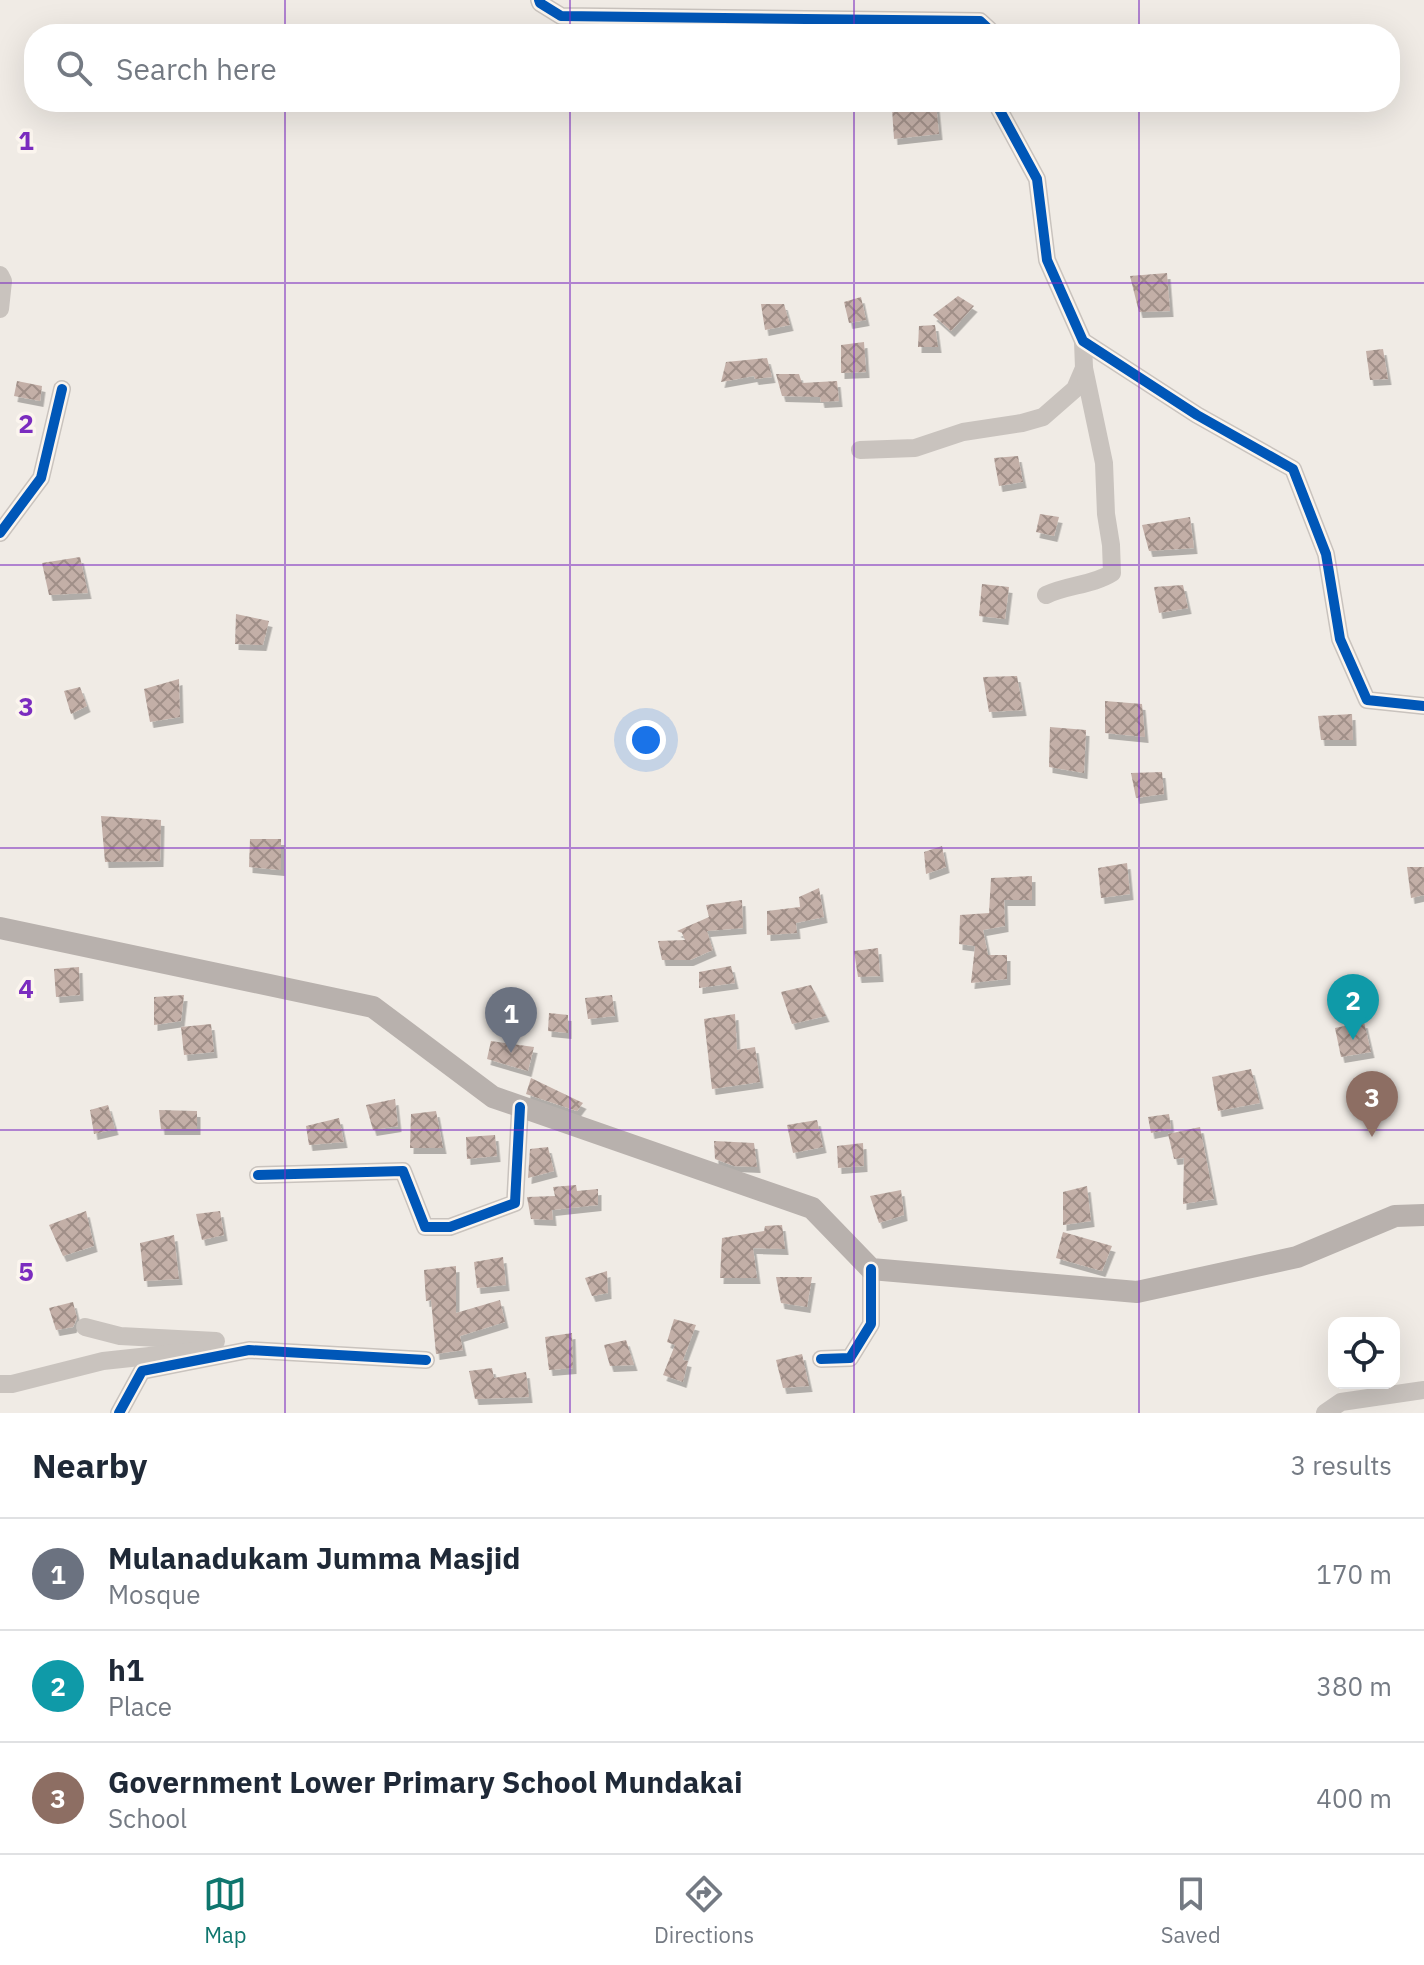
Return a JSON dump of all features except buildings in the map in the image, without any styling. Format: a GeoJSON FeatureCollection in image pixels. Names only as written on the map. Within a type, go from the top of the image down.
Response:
{"type":"FeatureCollection","features":[{"type":"Feature","properties":{"kind":"main road"},"geometry":{"type":"LineString","coordinates":[[0,928],[373,1007],[493,1097],[812,1208],[871,1269],[1137,1292],[1297,1257],[1395,1216],[1424,1215]]}},
{"type":"Feature","properties":{"kind":"street"},"geometry":{"type":"LineString","coordinates":[[539,0],[561,16],[845,24]]}},
{"type":"Feature","properties":{"kind":"street"},"geometry":{"type":"LineString","coordinates":[[1001,112],[1037,179],[1047,260],[1083,341],[1084,368],[1104,463],[1112,573],[1102,579],[1064,587],[1046,595]]}},
{"type":"Feature","properties":{"kind":"street"},"geometry":{"type":"LineString","coordinates":[[0,275],[3,281],[0,309]]}},
{"type":"Feature","properties":{"kind":"street"},"geometry":{"type":"LineString","coordinates":[[1083,341],[1197,415],[1293,469],[1326,554],[1340,639],[1367,700],[1424,706]]}},
{"type":"Feature","properties":{"kind":"street"},"geometry":{"type":"LineString","coordinates":[[860,450],[915,448],[963,432],[1043,417],[1075,389],[1084,368]]}},
{"type":"Feature","properties":{"kind":"street"},"geometry":{"type":"LineString","coordinates":[[0,533],[41,478],[62,389]]}},
{"type":"Feature","properties":{"kind":"street"},"geometry":{"type":"LineString","coordinates":[[258,1175],[403,1171],[425,1227],[450,1227],[515,1203],[520,1107]]}},
{"type":"Feature","properties":{"kind":"street"},"geometry":{"type":"LineString","coordinates":[[821,1359],[850,1358],[871,1324],[871,1269]]}},
{"type":"Feature","properties":{"kind":"street"},"geometry":{"type":"LineString","coordinates":[[85,1327],[120,1336],[233,1343],[249,1350]]}},
{"type":"Feature","properties":{"kind":"street"},"geometry":{"type":"LineString","coordinates":[[0,1384],[12,1384],[118,1358],[173,1356],[196,1351],[212,1341]]}},
{"type":"Feature","properties":{"kind":"street"},"geometry":{"type":"LineString","coordinates":[[119,1413],[142,1371],[249,1350],[426,1360]]}},
{"type":"Feature","properties":{"kind":"street"},"geometry":{"type":"LineString","coordinates":[[1325,1413],[1341,1402],[1424,1390]]}},
{"type":"Feature","properties":{"kind":"cycle path"},"geometry":{"type":"LineString","coordinates":[[539,0],[561,16],[980,21],[983,24]]}},
{"type":"Feature","properties":{"kind":"cycle path"},"geometry":{"type":"LineString","coordinates":[[1001,112],[1037,179],[1047,260],[1083,341],[1197,415],[1293,469],[1326,554],[1340,639],[1367,700],[1424,706]]}},
{"type":"Feature","properties":{"kind":"cycle path"},"geometry":{"type":"LineString","coordinates":[[0,533],[41,478],[62,389]]}},
{"type":"Feature","properties":{"kind":"cycle path"},"geometry":{"type":"LineString","coordinates":[[258,1175],[403,1171],[425,1227],[450,1227],[515,1203],[520,1107]]}},
{"type":"Feature","properties":{"kind":"cycle path"},"geometry":{"type":"LineString","coordinates":[[821,1359],[850,1358],[871,1324],[871,1269]]}},
{"type":"Feature","properties":{"kind":"cycle path"},"geometry":{"type":"LineString","coordinates":[[119,1413],[142,1371],[249,1350],[426,1360]]}},
{"type":"Feature","properties":{"kind":"place","name":"h1"},"geometry":{"type":"Point","coordinates":[1353,1040]}},
{"type":"Feature","properties":{"kind":"place","name":"Mulanadukam Jumma Masjid"},"geometry":{"type":"Point","coordinates":[511,1053]}},
{"type":"Feature","properties":{"kind":"place","name":"Government Lower Primary School Mundakai"},"geometry":{"type":"Point","coordinates":[1372,1137]}}]}
